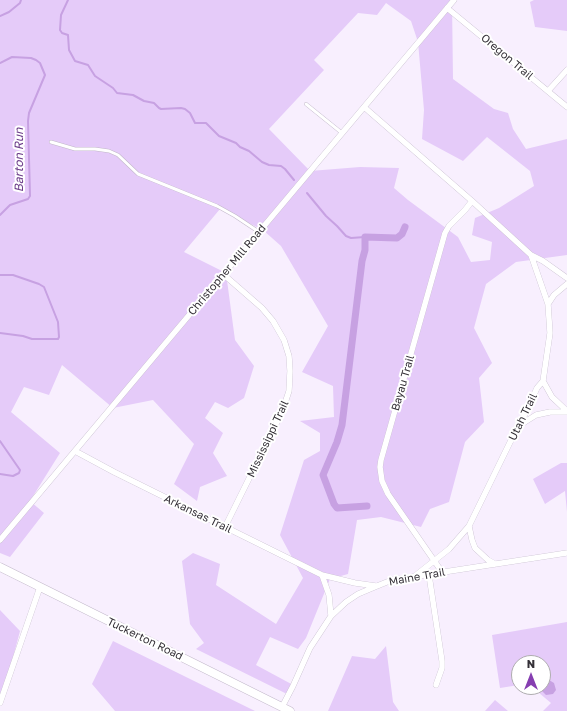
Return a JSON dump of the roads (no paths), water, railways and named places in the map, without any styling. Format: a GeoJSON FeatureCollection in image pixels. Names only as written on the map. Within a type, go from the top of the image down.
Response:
{"type":"FeatureCollection","features":[{"type":"Feature","properties":{"kind":"main road","name":"Tuckerton Road"},"geometry":{"type":"LineString","coordinates":[[0,567],[290,711]]}},
{"type":"Feature","properties":{"kind":"street","name":"Christopher Mill Road"},"geometry":{"type":"LineString","coordinates":[[0,540],[454,0]]}},
{"type":"Feature","properties":{"kind":"street","name":"Oregon Trail"},"geometry":{"type":"LineString","coordinates":[[447,8],[567,107]]}},
{"type":"Feature","properties":{"kind":"street"},"geometry":{"type":"LineString","coordinates":[[548,91],[567,70]]}},
{"type":"Feature","properties":{"kind":"street","name":"Utah Trail"},"geometry":{"type":"LineString","coordinates":[[364,107],[472,201],[531,255],[544,261],[567,278]]}},
{"type":"Feature","properties":{"kind":"street","name":"Bayau Trail"},"geometry":{"type":"LineString","coordinates":[[435,561],[388,494],[382,481],[380,467],[445,233],[449,226],[472,201]]}},
{"type":"Feature","properties":{"kind":"street","name":"Utah Trail"},"geometry":{"type":"LineString","coordinates":[[415,576],[449,549],[469,526],[537,388],[543,381],[550,333],[548,304],[531,255]]}},
{"type":"Feature","properties":{"kind":"street","name":"Mississippi Trail"},"geometry":{"type":"LineString","coordinates":[[223,274],[262,308],[273,321],[284,340],[289,356],[290,371],[289,391],[282,412],[225,527]]}},
{"type":"Feature","properties":{"kind":"street"},"geometry":{"type":"LineString","coordinates":[[548,304],[554,295],[567,284]]}},
{"type":"Feature","properties":{"kind":"street"},"geometry":{"type":"LineString","coordinates":[[543,381],[552,397],[567,412]]}},
{"type":"Feature","properties":{"kind":"street"},"geometry":{"type":"LineString","coordinates":[[518,426],[536,415],[550,412],[567,412]]}},
{"type":"Feature","properties":{"kind":"street","name":"Arkansas Trail"},"geometry":{"type":"LineString","coordinates":[[75,451],[114,472],[322,575],[355,583],[377,586]]}},
{"type":"Feature","properties":{"kind":"street"},"geometry":{"type":"LineString","coordinates":[[469,526],[475,548],[488,560],[495,564]]}},
{"type":"Feature","properties":{"kind":"street","name":"Maine Trail"},"geometry":{"type":"LineString","coordinates":[[282,707],[310,648],[330,616],[358,594],[392,580],[567,553]]}},
{"type":"Feature","properties":{"kind":"street"},"geometry":{"type":"LineString","coordinates":[[435,561],[442,572]]}},
{"type":"Feature","properties":{"kind":"street"},"geometry":{"type":"LineString","coordinates":[[322,575],[329,595],[330,616]]}},
{"type":"Feature","properties":{"kind":"street"},"geometry":{"type":"LineString","coordinates":[[429,575],[442,661],[442,668],[436,685]]}},
{"type":"Feature","properties":{"kind":"street"},"geometry":{"type":"LineString","coordinates":[[0,703],[40,587]]}},
{"type":"Feature","properties":{"kind":"lane"},"geometry":{"type":"LineString","coordinates":[[306,104],[342,133]]}},
{"type":"Feature","properties":{"kind":"lane"},"geometry":{"type":"LineString","coordinates":[[51,142],[75,149],[102,150],[118,155],[138,174],[217,206],[259,232]]}},
{"type":"Feature","properties":{"kind":"waterway","name":"Barton Run"},"geometry":{"type":"LineString","coordinates":[[0,16],[9,12],[20,3],[21,0]]}},
{"type":"Feature","properties":{"kind":"waterway"},"geometry":{"type":"LineString","coordinates":[[68,0],[61,15],[60,30],[62,33],[68,35],[69,50],[75,61],[88,65],[95,76],[113,88],[117,93],[133,95],[144,101],[154,103],[161,109],[185,109],[190,113],[195,123],[206,123],[219,136],[236,143],[240,147],[249,151],[262,162],[269,165],[281,166],[294,180]]}},
{"type":"Feature","properties":{"kind":"waterway","name":"Barton Run"},"geometry":{"type":"LineString","coordinates":[[0,63],[12,57],[31,58],[40,63],[45,75],[29,113],[28,121],[30,196],[28,199],[10,205],[0,215]]}},
{"type":"Feature","properties":{"kind":"waterway"},"geometry":{"type":"LineString","coordinates":[[307,193],[326,216],[346,236],[351,238],[365,237]]}},
{"type":"Feature","properties":{"kind":"waterway"},"geometry":{"type":"LineString","coordinates":[[367,506],[337,508],[323,475],[337,442],[342,425],[362,261],[365,250],[365,237],[397,238],[402,234],[405,227]]}},
{"type":"Feature","properties":{"kind":"waterway","name":"Barton Run"},"geometry":{"type":"LineString","coordinates":[[0,275],[13,275],[44,287],[58,322],[59,337],[58,339],[32,339],[23,336],[0,333]]}},
{"type":"Feature","properties":{"kind":"waterway","name":"Barton Run"},"geometry":{"type":"LineString","coordinates":[[0,441],[20,470],[19,473],[13,476],[0,474]]}}]}
